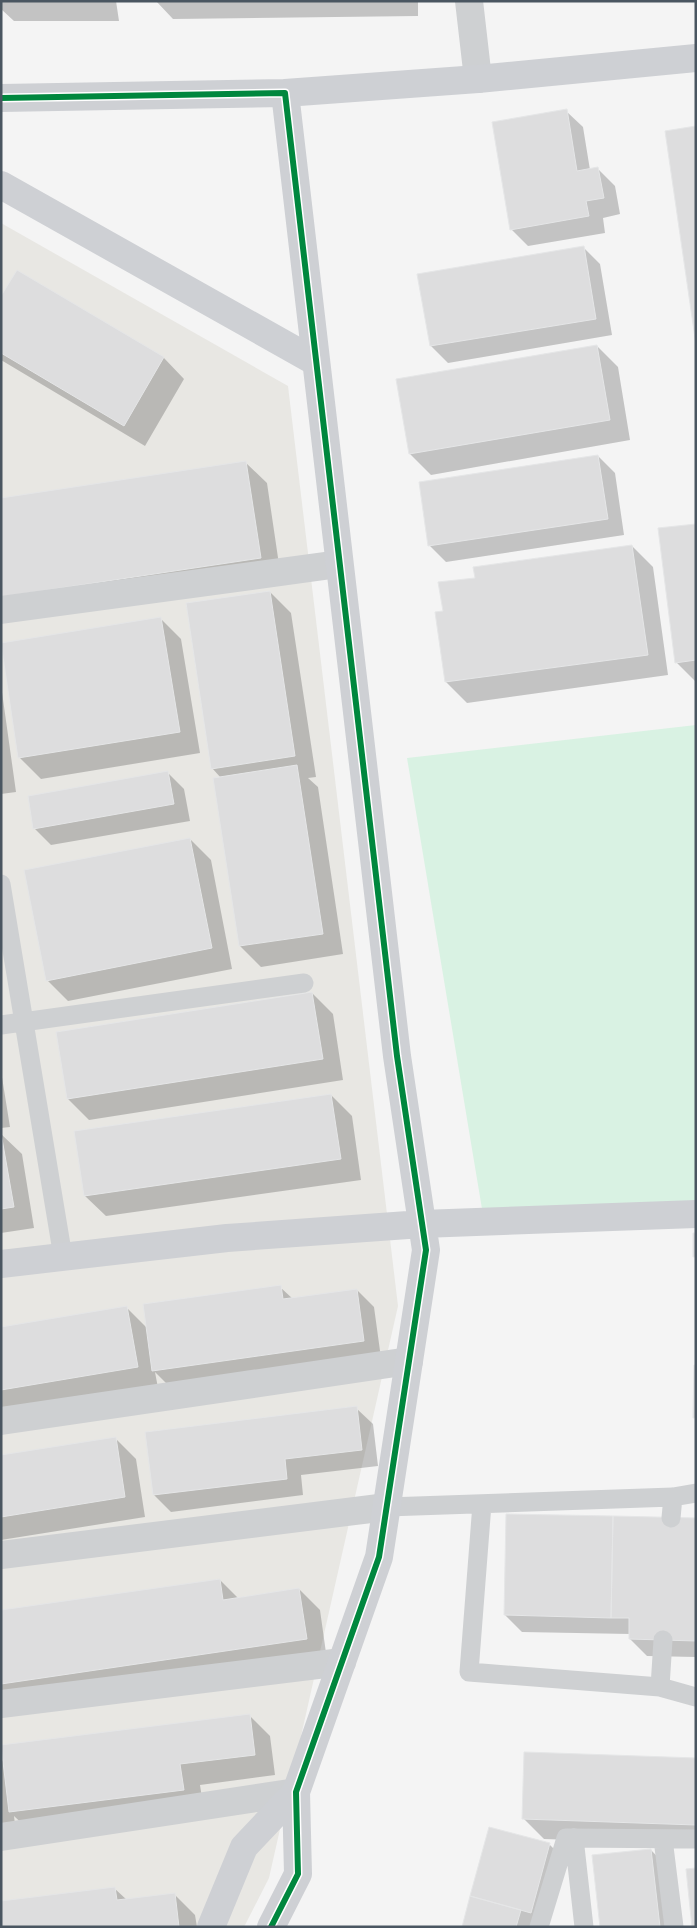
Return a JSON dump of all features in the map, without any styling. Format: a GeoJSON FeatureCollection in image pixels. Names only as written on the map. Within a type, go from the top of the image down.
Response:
{"type":"FeatureCollection","features":[{"type":"Feature","properties":{"kind":"street"},"geometry":{"type":"LineString","coordinates":[[469,1],[478,79]]}},
{"type":"Feature","properties":{"kind":"street"},"geometry":{"type":"LineString","coordinates":[[1,98],[285,93],[478,79],[696,58]]}},
{"type":"Feature","properties":{"kind":"street"},"geometry":{"type":"LineString","coordinates":[[271,1927],[298,1874],[296,1792],[380,1556],[426,1250],[396,1046],[285,93]]}},
{"type":"Feature","properties":{"kind":"street"},"geometry":{"type":"LineString","coordinates":[[1,185],[316,362]]}},
{"type":"Feature","properties":{"kind":"street"},"geometry":{"type":"LineString","coordinates":[[1,610],[340,564]]}},
{"type":"Feature","properties":{"kind":"street"},"geometry":{"type":"LineString","coordinates":[[1,1264],[227,1238],[422,1224],[696,1214]]}},
{"type":"Feature","properties":{"kind":"street"},"geometry":{"type":"LineString","coordinates":[[1,1421],[409,1361]]}},
{"type":"Feature","properties":{"kind":"street"},"geometry":{"type":"LineString","coordinates":[[1,1555],[387,1507]]}},
{"type":"Feature","properties":{"kind":"street"},"geometry":{"type":"LineString","coordinates":[[1,1704],[342,1662]]}},
{"type":"Feature","properties":{"kind":"street"},"geometry":{"type":"LineString","coordinates":[[1,1837],[296,1792]]}},
{"type":"Feature","properties":{"kind":"street"},"geometry":{"type":"LineString","coordinates":[[211,1927],[244,1847],[296,1792]]}},
{"type":"Feature","properties":{"kind":"lane"},"geometry":{"type":"LineString","coordinates":[[1,884],[4,925],[24,1022],[63,1257]]}},
{"type":"Feature","properties":{"kind":"lane"},"geometry":{"type":"LineString","coordinates":[[1,1025],[304,983]]}},
{"type":"Feature","properties":{"kind":"lane"},"geometry":{"type":"LineString","coordinates":[[387,1507],[673,1497],[696,1493]]}},
{"type":"Feature","properties":{"kind":"lane"},"geometry":{"type":"LineString","coordinates":[[671,1518],[673,1497]]}},
{"type":"Feature","properties":{"kind":"lane"},"geometry":{"type":"LineString","coordinates":[[482,1504],[469,1672],[660,1687],[696,1698]]}},
{"type":"Feature","properties":{"kind":"lane"},"geometry":{"type":"LineString","coordinates":[[660,1687],[663,1640]]}},
{"type":"Feature","properties":{"kind":"lane"},"geometry":{"type":"LineString","coordinates":[[539,1927],[566,1838],[696,1839]]}},
{"type":"Feature","properties":{"kind":"lane"},"geometry":{"type":"LineString","coordinates":[[574,1838],[584,1927]]}},
{"type":"Feature","properties":{"kind":"lane"},"geometry":{"type":"LineString","coordinates":[[663,1839],[674,1927]]}},
{"type":"Feature","properties":{"kind":"shaded area"},"geometry":{"type":"Polygon","coordinates":[[[1,223],[288,386],[398,1306],[269,1878],[244,1927],[1,1927],[1,223]]]}},
{"type":"Feature","properties":{"kind":"green space"},"geometry":{"type":"Polygon","coordinates":[[[696,725],[696,1202],[483,1215],[407,758],[696,725]]]}},
{"type":"Feature","properties":{"kind":"building"},"geometry":{"type":"Polygon","coordinates":[[[567,109],[577,171],[598,167],[604,198],[586,201],[589,216],[510,230],[492,122],[567,109]]]}},
{"type":"Feature","properties":{"kind":"building"},"geometry":{"type":"Polygon","coordinates":[[[696,126],[696,345],[665,131],[696,126]]]}},
{"type":"Feature","properties":{"kind":"building"},"geometry":{"type":"Polygon","coordinates":[[[584,246],[596,319],[430,346],[417,274],[584,246]]]}},
{"type":"Feature","properties":{"kind":"building"},"geometry":{"type":"Polygon","coordinates":[[[17,270],[164,357],[124,426],[1,353],[1,296],[17,270]]]}},
{"type":"Feature","properties":{"kind":"building"},"geometry":{"type":"Polygon","coordinates":[[[597,345],[610,420],[409,454],[396,379],[597,345]]]}},
{"type":"Feature","properties":{"kind":"building"},"geometry":{"type":"Polygon","coordinates":[[[598,455],[608,519],[428,546],[419,482],[598,455]]]}},
{"type":"Feature","properties":{"kind":"building"},"geometry":{"type":"Polygon","coordinates":[[[246,461],[261,558],[1,597],[1,498],[246,461]]]}},
{"type":"Feature","properties":{"kind":"building"},"geometry":{"type":"Polygon","coordinates":[[[696,524],[696,660],[675,663],[658,528],[696,524]]]}},
{"type":"Feature","properties":{"kind":"building"},"geometry":{"type":"Polygon","coordinates":[[[632,545],[648,655],[445,682],[435,612],[443,611],[438,582],[475,578],[473,567],[632,545]]]}},
{"type":"Feature","properties":{"kind":"building"},"geometry":{"type":"Polygon","coordinates":[[[270,591],[295,756],[211,769],[186,603],[270,591]]]}},
{"type":"Feature","properties":{"kind":"building"},"geometry":{"type":"Polygon","coordinates":[[[161,617],[180,732],[18,758],[1,643],[161,617]]]}},
{"type":"Feature","properties":{"kind":"building"},"geometry":{"type":"Polygon","coordinates":[[[297,765],[323,934],[239,946],[213,778],[297,765]]]}},
{"type":"Feature","properties":{"kind":"building"},"geometry":{"type":"Polygon","coordinates":[[[168,771],[174,804],[33,829],[28,796],[168,771]]]}},
{"type":"Feature","properties":{"kind":"building"},"geometry":{"type":"Polygon","coordinates":[[[190,838],[212,948],[46,981],[24,870],[190,838]]]}},
{"type":"Feature","properties":{"kind":"building"},"geometry":{"type":"Polygon","coordinates":[[[312,992],[323,1059],[67,1099],[56,1032],[312,992]]]}},
{"type":"Feature","properties":{"kind":"building"},"geometry":{"type":"Polygon","coordinates":[[[331,1094],[341,1159],[84,1196],[74,1131],[331,1094]]]}},
{"type":"Feature","properties":{"kind":"building"},"geometry":{"type":"Polygon","coordinates":[[[1,1133],[14,1207],[1,1209],[1,1133]]]}},
{"type":"Feature","properties":{"kind":"building"},"geometry":{"type":"Polygon","coordinates":[[[693,1233],[696,1233],[696,1257],[693,1257],[693,1233]]]}},
{"type":"Feature","properties":{"kind":"building"},"geometry":{"type":"Polygon","coordinates":[[[281,1285],[283,1299],[357,1289],[364,1341],[152,1371],[143,1304],[281,1285]]]}},
{"type":"Feature","properties":{"kind":"building"},"geometry":{"type":"Polygon","coordinates":[[[127,1306],[138,1367],[1,1390],[1,1327],[127,1306]]]}},
{"type":"Feature","properties":{"kind":"building"},"geometry":{"type":"Polygon","coordinates":[[[694,1365],[696,1365],[696,1418],[693,1418],[694,1365]]]}},
{"type":"Feature","properties":{"kind":"building"},"geometry":{"type":"Polygon","coordinates":[[[357,1406],[362,1450],[285,1459],[287,1479],[153,1495],[145,1432],[357,1406]]]}},
{"type":"Feature","properties":{"kind":"building"},"geometry":{"type":"Polygon","coordinates":[[[116,1437],[125,1497],[1,1517],[1,1455],[116,1437]]]}},
{"type":"Feature","properties":{"kind":"building"},"geometry":{"type":"Polygon","coordinates":[[[506,1514],[613,1516],[611,1618],[504,1615],[506,1514]]]}},
{"type":"Feature","properties":{"kind":"building"},"geometry":{"type":"Polygon","coordinates":[[[613,1516],[696,1518],[696,1641],[629,1639],[629,1618],[611,1618],[613,1516]]]}},
{"type":"Feature","properties":{"kind":"building"},"geometry":{"type":"Polygon","coordinates":[[[220,1579],[223,1600],[299,1588],[307,1639],[1,1684],[1,1610],[220,1579]]]}},
{"type":"Feature","properties":{"kind":"building"},"geometry":{"type":"Polygon","coordinates":[[[250,1714],[255,1755],[180,1764],[184,1790],[9,1812],[1,1745],[250,1714]]]}},
{"type":"Feature","properties":{"kind":"building"},"geometry":{"type":"Polygon","coordinates":[[[524,1752],[696,1758],[696,1825],[522,1819],[524,1752]]]}},
{"type":"Feature","properties":{"kind":"building"},"geometry":{"type":"Polygon","coordinates":[[[489,1827],[550,1843],[531,1913],[470,1896],[489,1827]]]}},
{"type":"Feature","properties":{"kind":"building"},"geometry":{"type":"Polygon","coordinates":[[[651,1849],[660,1927],[600,1927],[592,1855],[651,1849]]]}},
{"type":"Feature","properties":{"kind":"building"},"geometry":{"type":"Polygon","coordinates":[[[696,1868],[696,1927],[692,1927],[686,1869],[696,1868]]]}},
{"type":"Feature","properties":{"kind":"building"},"geometry":{"type":"Polygon","coordinates":[[[115,1887],[117,1900],[175,1893],[179,1927],[1,1927],[1,1901],[115,1887]]]}},
{"type":"Feature","properties":{"kind":"building"},"geometry":{"type":"Polygon","coordinates":[[[470,1896],[521,1910],[516,1927],[462,1927],[470,1896]]]}},
{"type":"Feature","properties":{"kind":"cycle path"},"geometry":{"type":"LineString","coordinates":[[1,98],[285,93],[397,1056],[426,1250],[379,1557],[296,1792],[298,1874],[271,1927]]}}]}
